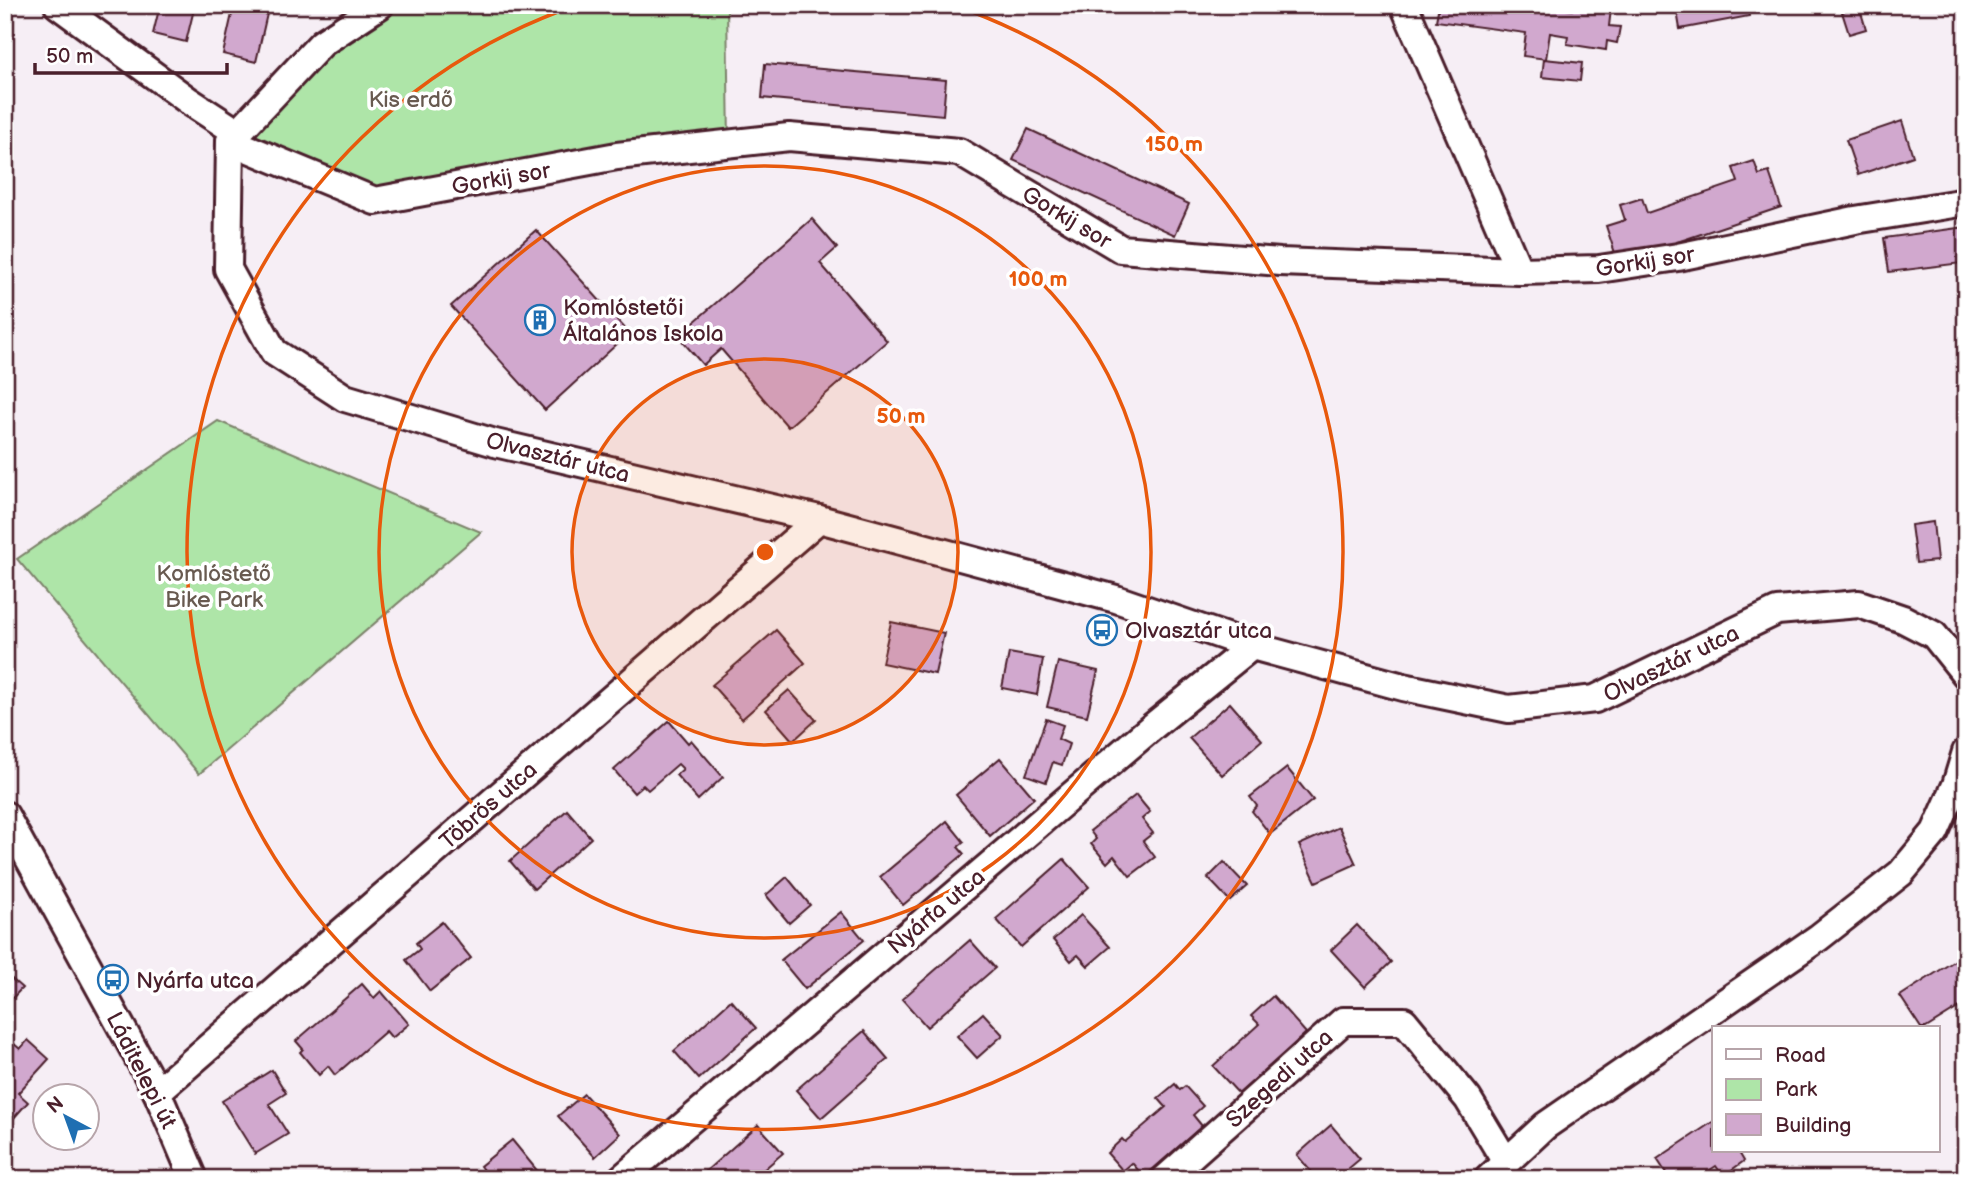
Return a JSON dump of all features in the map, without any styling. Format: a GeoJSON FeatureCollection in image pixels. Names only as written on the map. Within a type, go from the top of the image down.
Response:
{"type":"FeatureCollection","features":[{"type":"Feature","properties":{"kind":"street","name":"Gorkij sor"},"geometry":{"type":"LineString","coordinates":[[58,5],[234,137],[375,201],[617,156],[789,137],[959,152],[1121,249],[1280,262],[1519,271],[1612,267],[1678,257],[1855,220],[1966,202]]}},
{"type":"Feature","properties":{"kind":"street"},"geometry":{"type":"LineString","coordinates":[[234,137],[322,43],[380,5]]}},
{"type":"Feature","properties":{"kind":"street"},"geometry":{"type":"LineString","coordinates":[[1404,5],[1519,271]]}},
{"type":"Feature","properties":{"kind":"street","name":"Olvasztár utca"},"geometry":{"type":"LineString","coordinates":[[234,137],[228,269],[274,352],[345,398],[495,443],[819,519],[1115,599],[1252,646],[1403,687],[1509,709],[1595,699],[1777,611],[1859,604],[1903,619],[1934,635],[1966,675]]}},
{"type":"Feature","properties":{"kind":"street","name":"Töbrös utca"},"geometry":{"type":"LineString","coordinates":[[157,1092],[819,519]]}},
{"type":"Feature","properties":{"kind":"street","name":"Nyárfa utca"},"geometry":{"type":"LineString","coordinates":[[621,1179],[1152,727],[1252,646]]}},
{"type":"Feature","properties":{"kind":"street"},"geometry":{"type":"LineString","coordinates":[[1497,1170],[1545,1126],[1818,938],[1901,873],[1935,831],[1956,785],[1966,752]]}},
{"type":"Feature","properties":{"kind":"street","name":"Láditelepi út"},"geometry":{"type":"LineString","coordinates":[[5,815],[157,1092],[194,1179]]}},
{"type":"Feature","properties":{"kind":"street","name":"Szegedi utca"},"geometry":{"type":"LineString","coordinates":[[1165,1179],[1343,1021],[1404,1021],[1468,1099],[1497,1170]]}},
{"type":"Feature","properties":{"kind":"green space","name":"Kis erdő"},"geometry":{"type":"Polygon","coordinates":[[[380,5],[727,5],[729,144],[375,201],[238,133],[380,5]]]}},
{"type":"Feature","properties":{"kind":"green space","name":"Komlóstető Bike Park"},"geometry":{"type":"Polygon","coordinates":[[[218,421],[481,532],[199,774],[17,559],[218,421]]]}},
{"type":"Feature","properties":{"kind":"building"},"geometry":{"type":"Polygon","coordinates":[[[160,5],[195,5],[186,42],[153,34],[160,5]]]}},
{"type":"Feature","properties":{"kind":"building"},"geometry":{"type":"Polygon","coordinates":[[[234,5],[269,5],[256,62],[223,54],[234,5]]]}},
{"type":"Feature","properties":{"kind":"building"},"geometry":{"type":"Polygon","coordinates":[[[1439,5],[1537,5],[1572,10],[1573,5],[1579,5],[1611,9],[1609,26],[1620,27],[1617,43],[1607,41],[1606,50],[1567,44],[1568,36],[1550,33],[1546,59],[1523,56],[1526,33],[1436,21],[1439,5]]]}},
{"type":"Feature","properties":{"kind":"building"},"geometry":{"type":"Polygon","coordinates":[[[1676,5],[1747,5],[1749,16],[1680,29],[1676,5]]]}},
{"type":"Feature","properties":{"kind":"building"},"geometry":{"type":"Polygon","coordinates":[[[1859,6],[1866,29],[1849,34],[1842,12],[1859,6]]]}},
{"type":"Feature","properties":{"kind":"building"},"geometry":{"type":"Polygon","coordinates":[[[1544,59],[1582,63],[1580,81],[1542,77],[1544,59]]]}},
{"type":"Feature","properties":{"kind":"building"},"geometry":{"type":"Polygon","coordinates":[[[765,64],[946,80],[943,115],[762,98],[765,64]]]}},
{"type":"Feature","properties":{"kind":"building"},"geometry":{"type":"Polygon","coordinates":[[[1902,121],[1913,156],[1858,175],[1846,140],[1902,121]]]}},
{"type":"Feature","properties":{"kind":"building"},"geometry":{"type":"Polygon","coordinates":[[[1028,129],[1189,204],[1175,235],[1013,160],[1028,129]]]}},
{"type":"Feature","properties":{"kind":"building"},"geometry":{"type":"Polygon","coordinates":[[[1754,161],[1759,175],[1769,172],[1781,207],[1618,262],[1606,226],[1625,220],[1620,205],[1642,198],[1647,213],[1738,182],[1733,168],[1754,161]]]}},
{"type":"Feature","properties":{"kind":"building"},"geometry":{"type":"Polygon","coordinates":[[[812,219],[837,248],[820,263],[887,341],[788,427],[721,349],[703,365],[678,336],[812,219]]]}},
{"type":"Feature","properties":{"kind":"building"},"geometry":{"type":"Polygon","coordinates":[[[1966,227],[1966,276],[1962,276],[1961,263],[1889,272],[1884,238],[1966,227]]]}},
{"type":"Feature","properties":{"kind":"building","name":"Komlóstetői Általános Iskola"},"geometry":{"type":"Polygon","coordinates":[[[536,230],[629,333],[545,410],[451,306],[536,230]]]}},
{"type":"Feature","properties":{"kind":"building"},"geometry":{"type":"Polygon","coordinates":[[[1933,522],[1937,561],[1916,563],[1911,525],[1933,522]]]}},
{"type":"Feature","properties":{"kind":"building"},"geometry":{"type":"Polygon","coordinates":[[[891,622],[944,633],[935,674],[882,663],[891,622]]]}},
{"type":"Feature","properties":{"kind":"building"},"geometry":{"type":"Polygon","coordinates":[[[776,630],[805,663],[742,719],[712,685],[776,630]]]}},
{"type":"Feature","properties":{"kind":"building"},"geometry":{"type":"Polygon","coordinates":[[[1009,653],[1043,659],[1037,695],[1002,688],[1009,653]]]}},
{"type":"Feature","properties":{"kind":"building"},"geometry":{"type":"Polygon","coordinates":[[[1058,662],[1098,671],[1087,716],[1047,707],[1058,662]]]}},
{"type":"Feature","properties":{"kind":"building"},"geometry":{"type":"Polygon","coordinates":[[[789,690],[816,720],[793,741],[766,710],[789,690]]]}},
{"type":"Feature","properties":{"kind":"building"},"geometry":{"type":"Polygon","coordinates":[[[1230,703],[1262,740],[1222,775],[1189,738],[1230,703]]]}},
{"type":"Feature","properties":{"kind":"building"},"geometry":{"type":"Polygon","coordinates":[[[1046,719],[1063,725],[1058,739],[1069,744],[1062,765],[1053,762],[1046,782],[1026,775],[1046,719]]]}},
{"type":"Feature","properties":{"kind":"building"},"geometry":{"type":"Polygon","coordinates":[[[669,721],[688,743],[691,740],[723,777],[698,800],[676,775],[683,769],[678,764],[648,790],[643,785],[634,793],[614,770],[669,721]]]}},
{"type":"Feature","properties":{"kind":"building"},"geometry":{"type":"Polygon","coordinates":[[[1000,758],[1034,798],[990,836],[956,795],[1000,758]]]}},
{"type":"Feature","properties":{"kind":"building"},"geometry":{"type":"Polygon","coordinates":[[[1287,768],[1313,800],[1270,834],[1252,811],[1257,806],[1250,797],[1287,768]]]}},
{"type":"Feature","properties":{"kind":"building"},"geometry":{"type":"Polygon","coordinates":[[[1136,795],[1150,812],[1142,819],[1153,833],[1143,841],[1155,857],[1130,876],[1114,856],[1107,863],[1091,844],[1096,839],[1090,831],[1136,795]]]}},
{"type":"Feature","properties":{"kind":"building"},"geometry":{"type":"Polygon","coordinates":[[[567,810],[591,838],[534,889],[510,861],[567,810]]]}},
{"type":"Feature","properties":{"kind":"building"},"geometry":{"type":"Polygon","coordinates":[[[947,821],[964,842],[958,847],[964,854],[903,905],[880,877],[947,821]]]}},
{"type":"Feature","properties":{"kind":"building"},"geometry":{"type":"Polygon","coordinates":[[[1339,827],[1356,864],[1316,882],[1299,845],[1339,827]]]}},
{"type":"Feature","properties":{"kind":"building"},"geometry":{"type":"Polygon","coordinates":[[[1064,859],[1089,887],[1021,947],[996,919],[1064,859]]]}},
{"type":"Feature","properties":{"kind":"building"},"geometry":{"type":"Polygon","coordinates":[[[1224,862],[1247,886],[1230,901],[1208,878],[1224,862]]]}},
{"type":"Feature","properties":{"kind":"building"},"geometry":{"type":"Polygon","coordinates":[[[787,877],[810,905],[789,923],[766,895],[787,877]]]}},
{"type":"Feature","properties":{"kind":"building"},"geometry":{"type":"Polygon","coordinates":[[[841,912],[864,940],[805,989],[781,960],[841,912]]]}},
{"type":"Feature","properties":{"kind":"building"},"geometry":{"type":"Polygon","coordinates":[[[1081,915],[1110,947],[1088,966],[1078,955],[1071,961],[1053,940],[1081,915]]]}},
{"type":"Feature","properties":{"kind":"building"},"geometry":{"type":"Polygon","coordinates":[[[442,922],[471,958],[430,991],[406,960],[420,949],[416,943],[442,922]]]}},
{"type":"Feature","properties":{"kind":"building"},"geometry":{"type":"Polygon","coordinates":[[[1357,925],[1391,962],[1365,987],[1331,950],[1357,925]]]}},
{"type":"Feature","properties":{"kind":"building"},"geometry":{"type":"Polygon","coordinates":[[[970,940],[995,968],[927,1027],[902,999],[970,940]]]}},
{"type":"Feature","properties":{"kind":"building"},"geometry":{"type":"Polygon","coordinates":[[[1962,956],[1966,962],[1966,1003],[1929,1026],[1920,1026],[1900,996],[1962,956]]]}},
{"type":"Feature","properties":{"kind":"building"},"geometry":{"type":"Polygon","coordinates":[[[5,973],[22,988],[5,1006],[5,973]]]}},
{"type":"Feature","properties":{"kind":"building"},"geometry":{"type":"Polygon","coordinates":[[[362,984],[374,998],[381,991],[409,1024],[392,1038],[386,1031],[335,1075],[328,1066],[319,1075],[300,1052],[303,1049],[296,1041],[362,984]]]}},
{"type":"Feature","properties":{"kind":"building"},"geometry":{"type":"Polygon","coordinates":[[[1273,996],[1306,1033],[1239,1094],[1213,1066],[1259,1024],[1251,1016],[1273,996]]]}},
{"type":"Feature","properties":{"kind":"building"},"geometry":{"type":"Polygon","coordinates":[[[731,1000],[756,1028],[699,1079],[674,1051],[731,1000]]]}},
{"type":"Feature","properties":{"kind":"building"},"geometry":{"type":"Polygon","coordinates":[[[983,1013],[1003,1035],[977,1058],[957,1036],[983,1013]]]}},
{"type":"Feature","properties":{"kind":"building"},"geometry":{"type":"Polygon","coordinates":[[[864,1031],[888,1059],[821,1118],[796,1090],[864,1031]]]}},
{"type":"Feature","properties":{"kind":"building"},"geometry":{"type":"Polygon","coordinates":[[[5,1036],[20,1049],[28,1040],[49,1059],[18,1093],[28,1102],[5,1128],[5,1036]]]}},
{"type":"Feature","properties":{"kind":"building"},"geometry":{"type":"Polygon","coordinates":[[[272,1070],[286,1093],[269,1104],[288,1134],[255,1154],[222,1101],[272,1070]]]}},
{"type":"Feature","properties":{"kind":"building"},"geometry":{"type":"Polygon","coordinates":[[[1175,1084],[1180,1090],[1185,1086],[1203,1106],[1193,1115],[1202,1126],[1144,1177],[1132,1163],[1123,1171],[1107,1153],[1122,1139],[1125,1142],[1166,1107],[1158,1098],[1175,1084]]]}},
{"type":"Feature","properties":{"kind":"building"},"geometry":{"type":"Polygon","coordinates":[[[584,1094],[620,1134],[595,1157],[558,1116],[584,1094]]]}},
{"type":"Feature","properties":{"kind":"building"},"geometry":{"type":"Polygon","coordinates":[[[1712,1122],[1712,1152],[1739,1152],[1744,1161],[1723,1176],[1716,1166],[1710,1170],[1715,1179],[1670,1179],[1657,1159],[1712,1122]]]}},
{"type":"Feature","properties":{"kind":"building"},"geometry":{"type":"Polygon","coordinates":[[[758,1125],[783,1153],[753,1179],[697,1179],[758,1125]]]}},
{"type":"Feature","properties":{"kind":"building"},"geometry":{"type":"Polygon","coordinates":[[[1331,1125],[1360,1159],[1336,1179],[1317,1179],[1297,1155],[1331,1125]]]}},
{"type":"Feature","properties":{"kind":"building"},"geometry":{"type":"Polygon","coordinates":[[[512,1140],[544,1179],[490,1179],[480,1166],[512,1140]]]}},
{"type":"Feature","properties":{"kind":"place","name":"Komlóstetői Általános Iskola"},"geometry":{"type":"Point","coordinates":[540,320]}},
{"type":"Feature","properties":{"kind":"place","name":"Olvasztár utca"},"geometry":{"type":"Point","coordinates":[1102,630]}},
{"type":"Feature","properties":{"kind":"place","name":"Nyárfa utca"},"geometry":{"type":"Point","coordinates":[113,980]}}]}
